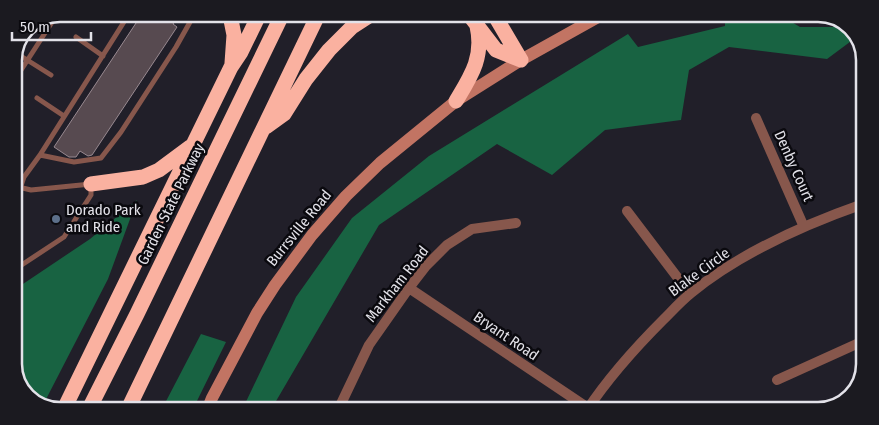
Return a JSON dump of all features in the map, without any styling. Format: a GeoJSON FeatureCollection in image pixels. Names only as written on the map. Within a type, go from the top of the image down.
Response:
{"type":"FeatureCollection","features":[{"type":"Feature","properties":{"kind":"highway"},"geometry":{"type":"LineString","coordinates":[[231,67],[234,35],[232,23]]}},
{"type":"Feature","properties":{"kind":"highway"},"geometry":{"type":"LineString","coordinates":[[67,402],[231,67],[241,52],[255,23]]}},
{"type":"Feature","properties":{"kind":"highway","name":"Garden State Parkway"},"geometry":{"type":"LineString","coordinates":[[93,402],[278,23]]}},
{"type":"Feature","properties":{"kind":"highway"},"geometry":{"type":"LineString","coordinates":[[131,402],[314,23]]}},
{"type":"Feature","properties":{"kind":"highway"},"geometry":{"type":"LineString","coordinates":[[262,130],[284,114],[306,79],[329,50],[358,23]]}},
{"type":"Feature","properties":{"kind":"highway"},"geometry":{"type":"LineString","coordinates":[[456,101],[478,61],[480,38],[475,23]]}},
{"type":"Feature","properties":{"kind":"highway"},"geometry":{"type":"LineString","coordinates":[[476,23],[496,50],[521,60]]}},
{"type":"Feature","properties":{"kind":"highway"},"geometry":{"type":"LineString","coordinates":[[499,23],[521,60]]}},
{"type":"Feature","properties":{"kind":"highway"},"geometry":{"type":"LineString","coordinates":[[91,184],[143,177],[159,170],[194,143]]}},
{"type":"Feature","properties":{"kind":"main road","name":"Burrsville Road"},"geometry":{"type":"LineString","coordinates":[[210,402],[257,313],[275,285],[312,235],[346,196],[380,163],[456,101],[521,60],[587,23]]}},
{"type":"Feature","properties":{"kind":"street","name":"Denby Court"},"geometry":{"type":"LineString","coordinates":[[756,118],[804,227]]}},
{"type":"Feature","properties":{"kind":"street","name":"Blake Circle"},"geometry":{"type":"LineString","coordinates":[[593,402],[620,365],[690,294],[718,273],[822,218],[856,206]]}},
{"type":"Feature","properties":{"kind":"street"},"geometry":{"type":"LineString","coordinates":[[627,211],[690,294]]}},
{"type":"Feature","properties":{"kind":"street","name":"Markham Road"},"geometry":{"type":"LineString","coordinates":[[342,402],[369,345],[408,288],[426,266],[447,245],[472,229],[516,223]]}},
{"type":"Feature","properties":{"kind":"street","name":"Bryant Road"},"geometry":{"type":"LineString","coordinates":[[408,288],[578,402]]}},
{"type":"Feature","properties":{"kind":"street"},"geometry":{"type":"LineString","coordinates":[[777,380],[856,344]]}},
{"type":"Feature","properties":{"kind":"lane"},"geometry":{"type":"LineString","coordinates":[[23,180],[123,23]]}},
{"type":"Feature","properties":{"kind":"lane"},"geometry":{"type":"LineString","coordinates":[[40,155],[74,162],[101,158],[121,132],[189,23]]}},
{"type":"Feature","properties":{"kind":"lane"},"geometry":{"type":"LineString","coordinates":[[23,67],[51,24]]}},
{"type":"Feature","properties":{"kind":"lane"},"geometry":{"type":"LineString","coordinates":[[76,37],[103,56]]}},
{"type":"Feature","properties":{"kind":"lane"},"geometry":{"type":"LineString","coordinates":[[23,58],[51,75]]}},
{"type":"Feature","properties":{"kind":"lane"},"geometry":{"type":"LineString","coordinates":[[37,98],[64,116]]}},
{"type":"Feature","properties":{"kind":"lane"},"geometry":{"type":"LineString","coordinates":[[23,189],[91,184],[90,196],[64,237],[23,264]]}},
{"type":"Feature","properties":{"kind":"green space"},"geometry":{"type":"Polygon","coordinates":[[[725,23],[793,23],[800,27],[837,27],[842,30],[851,41],[827,59],[729,47],[689,70],[681,120],[605,130],[552,175],[497,144],[379,225],[276,402],[246,402],[296,297],[352,218],[429,156],[628,34],[638,47],[725,26],[725,23]]]}},
{"type":"Feature","properties":{"kind":"green space"},"geometry":{"type":"Polygon","coordinates":[[[137,200],[108,279],[46,400],[37,395],[29,386],[23,367],[23,284],[90,239],[137,200]]]}},
{"type":"Feature","properties":{"kind":"green space"},"geometry":{"type":"Polygon","coordinates":[[[201,334],[226,342],[196,402],[166,402],[201,334]]]}},
{"type":"Feature","properties":{"kind":"building"},"geometry":{"type":"Polygon","coordinates":[[[136,23],[174,23],[177,27],[92,155],[88,156],[80,151],[76,157],[69,157],[54,147],[136,23]]]}},
{"type":"Feature","properties":{"kind":"place","name":"Dorado Park and Ride"},"geometry":{"type":"Point","coordinates":[56,219]}}]}
